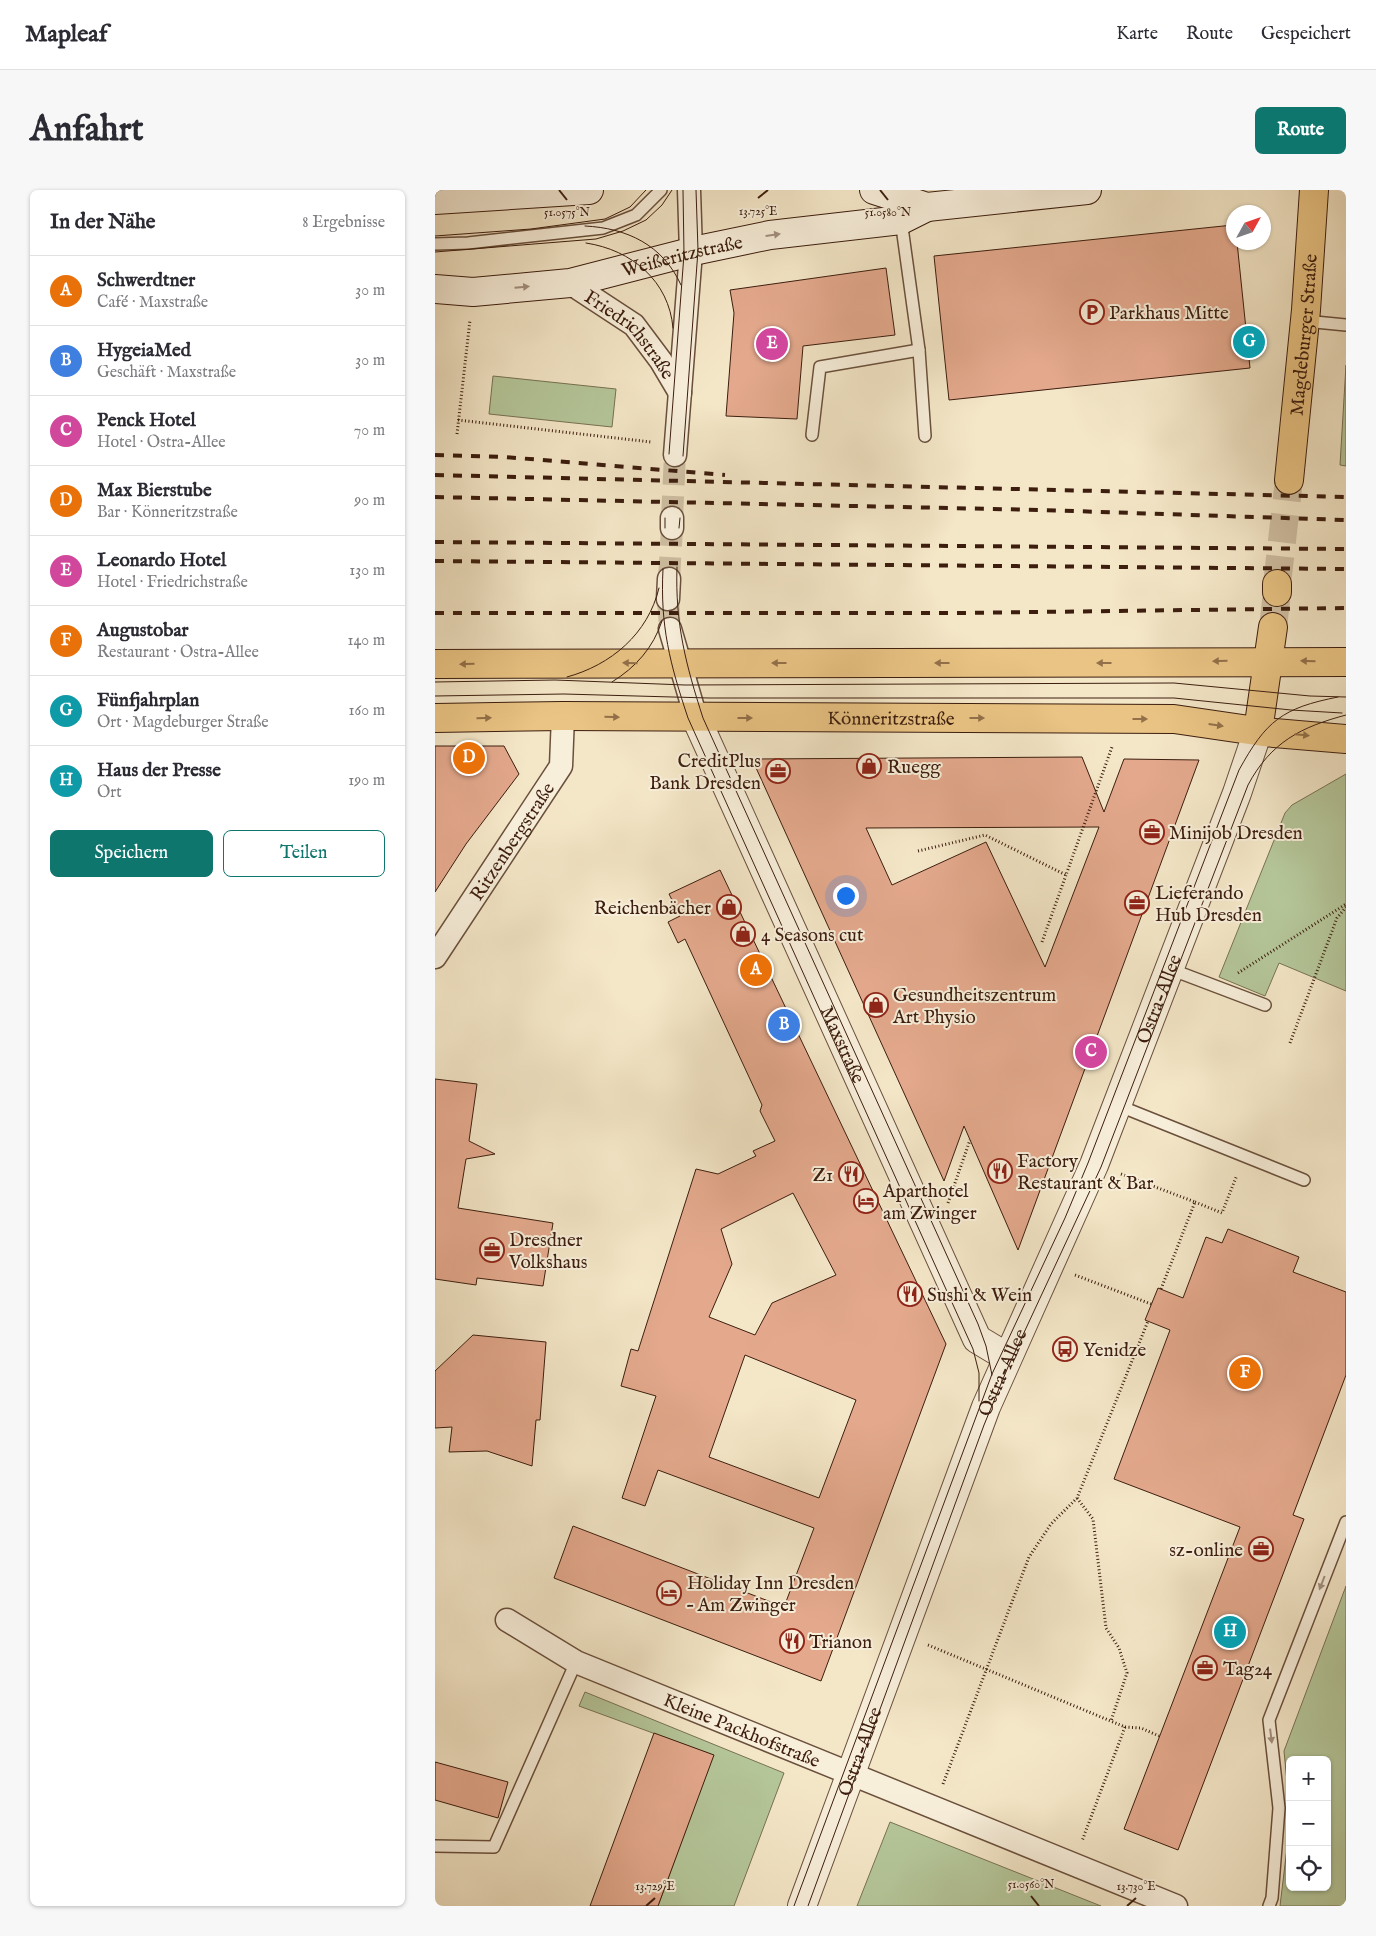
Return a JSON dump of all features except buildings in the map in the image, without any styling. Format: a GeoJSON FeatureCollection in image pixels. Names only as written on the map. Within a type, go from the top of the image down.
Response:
{"type":"FeatureCollection","features":[{"type":"Feature","properties":{"kind":"main road","name":"Magdeburger Straße"},"geometry":{"type":"LineString","coordinates":[[1289,480],[1305,321],[1314,190]]}},
{"type":"Feature","properties":{"kind":"main road"},"geometry":{"type":"LineString","coordinates":[[1258,731],[1273,627]]}},
{"type":"Feature","properties":{"kind":"main road"},"geometry":{"type":"LineString","coordinates":[[435,664],[1269,660],[1346,662]]}},
{"type":"Feature","properties":{"kind":"main road","name":"Könneritzstraße"},"geometry":{"type":"LineString","coordinates":[[435,718],[563,716],[1174,719],[1258,731],[1346,739]]}},
{"type":"Feature","properties":{"kind":"street"},"geometry":{"type":"LineString","coordinates":[[435,200],[589,190]]}},
{"type":"Feature","properties":{"kind":"street","name":"Friedrichstraße"},"geometry":{"type":"LineString","coordinates":[[676,450],[691,252],[689,190]]}},
{"type":"Feature","properties":{"kind":"street","name":"Weißeritzstraße"},"geometry":{"type":"LineString","coordinates":[[875,190],[927,206]]}},
{"type":"Feature","properties":{"kind":"street","name":"Weißeritzstraße"},"geometry":{"type":"LineString","coordinates":[[435,289],[473,292],[570,283],[691,252],[770,235],[901,220],[927,206],[1079,190]]}},
{"type":"Feature","properties":{"kind":"street","name":"Friedrichstraße"},"geometry":{"type":"LineString","coordinates":[[570,283],[634,326],[661,361],[680,393]]}},
{"type":"Feature","properties":{"kind":"street"},"geometry":{"type":"LineString","coordinates":[[671,629],[696,718]]}},
{"type":"Feature","properties":{"kind":"street","name":"Ritzenbergstraße"},"geometry":{"type":"LineString","coordinates":[[435,957],[561,766],[563,716]]}},
{"type":"Feature","properties":{"kind":"street","name":"Maxstraße"},"geometry":{"type":"LineString","coordinates":[[696,718],[977,1339],[1007,1357]]}},
{"type":"Feature","properties":{"kind":"street","name":"Ostra-Allee"},"geometry":{"type":"LineString","coordinates":[[802,1906],[850,1773],[1007,1357],[1095,1165],[1258,731]]}},
{"type":"Feature","properties":{"kind":"street","name":"Kleine Packhofstraße"},"geometry":{"type":"LineString","coordinates":[[507,1620],[576,1662],[1176,1906]]}},
{"type":"Feature","properties":{"kind":"lane"},"geometry":{"type":"LineString","coordinates":[[435,244],[468,243],[603,228],[636,215],[661,190]]}},
{"type":"Feature","properties":{"kind":"lane"},"geometry":{"type":"LineString","coordinates":[[901,220],[919,350],[925,436]]}},
{"type":"Feature","properties":{"kind":"lane"},"geometry":{"type":"LineString","coordinates":[[1305,321],[1346,325]]}},
{"type":"Feature","properties":{"kind":"lane"},"geometry":{"type":"LineString","coordinates":[[812,435],[820,367],[919,350]]}},
{"type":"Feature","properties":{"kind":"lane"},"geometry":{"type":"LineString","coordinates":[[1170,969],[1265,1005]]}},
{"type":"Feature","properties":{"kind":"lane"},"geometry":{"type":"LineString","coordinates":[[1117,1105],[1304,1180]]}},
{"type":"Feature","properties":{"kind":"lane"},"geometry":{"type":"LineString","coordinates":[[1269,1906],[1272,1898],[1279,1808],[1269,1720],[1346,1522]]}},
{"type":"Feature","properties":{"kind":"lane"},"geometry":{"type":"LineString","coordinates":[[435,1846],[494,1847],[576,1662]]}},
{"type":"Feature","properties":{"kind":"path"},"geometry":{"type":"LineString","coordinates":[[457,434],[473,292]]}},
{"type":"Feature","properties":{"kind":"path"},"geometry":{"type":"LineString","coordinates":[[458,420],[676,450]]}},
{"type":"Feature","properties":{"kind":"path"},"geometry":{"type":"LineString","coordinates":[[1042,942],[1123,719]]}},
{"type":"Feature","properties":{"kind":"path"},"geometry":{"type":"LineString","coordinates":[[918,851],[985,835],[1066,875]]}},
{"type":"Feature","properties":{"kind":"path"},"geometry":{"type":"LineString","coordinates":[[1216,986],[1346,905]]}},
{"type":"Feature","properties":{"kind":"path"},"geometry":{"type":"LineString","coordinates":[[1290,1042],[1337,918],[1346,905]]}},
{"type":"Feature","properties":{"kind":"path"},"geometry":{"type":"LineString","coordinates":[[923,1220],[946,1209],[970,1140]]}},
{"type":"Feature","properties":{"kind":"path"},"geometry":{"type":"LineString","coordinates":[[1095,1165],[1222,1212],[1245,1156]]}},
{"type":"Feature","properties":{"kind":"path"},"geometry":{"type":"LineString","coordinates":[[1161,1289],[1195,1202]]}},
{"type":"Feature","properties":{"kind":"path"},"geometry":{"type":"LineString","coordinates":[[1050,1265],[1151,1304]]}},
{"type":"Feature","properties":{"kind":"path"},"geometry":{"type":"LineString","coordinates":[[934,1809],[1029,1557],[1051,1524],[1077,1498],[1148,1321]]}},
{"type":"Feature","properties":{"kind":"path"},"geometry":{"type":"LineString","coordinates":[[1077,1498],[1093,1519],[1106,1628],[1119,1648],[1127,1673],[1111,1721]]}},
{"type":"Feature","properties":{"kind":"path"},"geometry":{"type":"LineString","coordinates":[[903,1635],[1125,1727],[1141,1728],[1159,1736]]}},
{"type":"Feature","properties":{"kind":"path"},"geometry":{"type":"LineString","coordinates":[[1073,1865],[1125,1727]]}},
{"type":"Feature","properties":{"kind":"green space"},"geometry":{"type":"Polygon","coordinates":[[[1346,365],[1346,466],[1340,465],[1346,365]]]}},
{"type":"Feature","properties":{"kind":"green space"},"geometry":{"type":"Polygon","coordinates":[[[493,376],[616,389],[612,427],[489,414],[493,376]]]}},
{"type":"Feature","properties":{"kind":"green space"},"geometry":{"type":"Polygon","coordinates":[[[1346,774],[1346,991],[1279,963],[1265,996],[1219,977],[1285,813],[1292,805],[1346,774]]]}},
{"type":"Feature","properties":{"kind":"green space"},"geometry":{"type":"Polygon","coordinates":[[[1346,1586],[1346,1906],[1280,1906],[1286,1856],[1286,1891],[1331,1891],[1331,1756],[1286,1756],[1286,1771],[1284,1751],[1346,1586]]]}},
{"type":"Feature","properties":{"kind":"green space"},"geometry":{"type":"Polygon","coordinates":[[[585,1692],[784,1773],[734,1906],[658,1906],[713,1755],[579,1706],[585,1692]]]}},
{"type":"Feature","properties":{"kind":"green space"},"geometry":{"type":"Polygon","coordinates":[[[890,1822],[1101,1906],[857,1906],[890,1822]]]}},
{"type":"Feature","properties":{"kind":"tunnel"},"geometry":{"type":"LineString","coordinates":[[672,518],[675,455]]}},
{"type":"Feature","properties":{"kind":"tunnel"},"geometry":{"type":"LineString","coordinates":[[1277,584],[1289,480]]}},
{"type":"Feature","properties":{"kind":"tunnel"},"geometry":{"type":"LineString","coordinates":[[669,579],[672,528]]}},
{"type":"Feature","properties":{"kind":"tunnel"},"geometry":{"type":"LineString","coordinates":[[1273,627],[1277,592]]}},
{"type":"Feature","properties":{"kind":"tunnel"},"geometry":{"type":"LineString","coordinates":[[668,599],[670,629]]}},
{"type":"Feature","properties":{"kind":"tram line"},"geometry":{"type":"LineString","coordinates":[[435,236],[531,229],[605,219],[630,207],[646,190]]}},
{"type":"Feature","properties":{"kind":"tram line"},"geometry":{"type":"LineString","coordinates":[[435,252],[596,239],[623,231],[646,220],[662,205],[672,190]]}},
{"type":"Feature","properties":{"kind":"tram line"},"geometry":{"type":"LineString","coordinates":[[669,454],[684,254],[683,190]]}},
{"type":"Feature","properties":{"kind":"tram line"},"geometry":{"type":"LineString","coordinates":[[683,456],[698,250],[696,190]]}},
{"type":"Feature","properties":{"kind":"tram line"},"geometry":{"type":"LineString","coordinates":[[585,226],[615,230],[642,241],[664,259],[681,285]]}},
{"type":"Feature","properties":{"kind":"tram line"},"geometry":{"type":"LineString","coordinates":[[586,243],[618,253],[645,270],[656,282],[664,296],[670,311],[673,328]]}},
{"type":"Feature","properties":{"kind":"tram line"},"geometry":{"type":"LineString","coordinates":[[665,518],[665,528]]}},
{"type":"Feature","properties":{"kind":"tram line"},"geometry":{"type":"LineString","coordinates":[[679,528],[680,518]]}},
{"type":"Feature","properties":{"kind":"tram line"},"geometry":{"type":"LineString","coordinates":[[677,567],[678,607],[683,644],[691,680],[703,718],[978,1324],[986,1346],[992,1375]]}},
{"type":"Feature","properties":{"kind":"tram line"},"geometry":{"type":"LineString","coordinates":[[663,569],[663,609],[668,645],[671,662],[688,718],[973,1349],[979,1373],[979,1401]]}},
{"type":"Feature","properties":{"kind":"tram line"},"geometry":{"type":"LineString","coordinates":[[567,677],[583,672],[613,656],[625,645],[646,620],[654,605],[659,588]]}},
{"type":"Feature","properties":{"kind":"tram line"},"geometry":{"type":"LineString","coordinates":[[612,682],[629,670],[643,656],[654,640],[662,621]]}},
{"type":"Feature","properties":{"kind":"tram line"},"geometry":{"type":"LineString","coordinates":[[435,682],[555,680],[685,685],[1174,683],[1310,696],[1346,697]]}},
{"type":"Feature","properties":{"kind":"tram line"},"geometry":{"type":"LineString","coordinates":[[435,696],[564,694],[709,698],[1174,698],[1291,710],[1342,713]]}},
{"type":"Feature","properties":{"kind":"tram line"},"geometry":{"type":"LineString","coordinates":[[794,1906],[992,1374],[1065,1218],[1088,1163],[1239,770],[1258,739],[1278,719],[1303,706],[1338,697]]}},
{"type":"Feature","properties":{"kind":"tram line"},"geometry":{"type":"LineString","coordinates":[[808,1906],[984,1425],[1008,1367],[1101,1167],[1248,785],[1267,758],[1289,738],[1315,725],[1346,715]]}},
{"type":"Feature","properties":{"kind":"railway"},"geometry":{"type":"LineString","coordinates":[[435,455],[505,457],[725,475]]}},
{"type":"Feature","properties":{"kind":"railway"},"geometry":{"type":"LineString","coordinates":[[435,475],[1346,497]]}},
{"type":"Feature","properties":{"kind":"railway"},"geometry":{"type":"LineString","coordinates":[[435,497],[1041,510],[1346,520]]}},
{"type":"Feature","properties":{"kind":"railway"},"geometry":{"type":"LineString","coordinates":[[435,542],[1346,549]]}},
{"type":"Feature","properties":{"kind":"railway"},"geometry":{"type":"LineString","coordinates":[[435,561],[1346,569]]}},
{"type":"Feature","properties":{"kind":"railway"},"geometry":{"type":"LineString","coordinates":[[435,613],[959,613],[1346,608]]}},
{"type":"Feature","properties":{"kind":"place","name":"Parkhaus Mitte"},"geometry":{"type":"Point","coordinates":[1092,312]}},
{"type":"Feature","properties":{"kind":"place","name":"Fünfjahrplan"},"geometry":{"type":"Point","coordinates":[1249,342]}},
{"type":"Feature","properties":{"kind":"place","name":"Leonardo Hotel"},"geometry":{"type":"Point","coordinates":[772,344]}},
{"type":"Feature","properties":{"kind":"place","name":"Max Bierstube"},"geometry":{"type":"Point","coordinates":[469,758]}},
{"type":"Feature","properties":{"kind":"place","name":"Ruegg"},"geometry":{"type":"Point","coordinates":[869,766]}},
{"type":"Feature","properties":{"kind":"place","name":"CreditPlus Bank Dresden"},"geometry":{"type":"Point","coordinates":[778,771]}},
{"type":"Feature","properties":{"kind":"place","name":"Minijob Dresden"},"geometry":{"type":"Point","coordinates":[1152,832]}},
{"type":"Feature","properties":{"kind":"place","name":"Lieferando Hub Dresden"},"geometry":{"type":"Point","coordinates":[1137,903]}},
{"type":"Feature","properties":{"kind":"place","name":"Reichenbächer"},"geometry":{"type":"Point","coordinates":[729,907]}},
{"type":"Feature","properties":{"kind":"place","name":"4 Seasons cut"},"geometry":{"type":"Point","coordinates":[743,934]}},
{"type":"Feature","properties":{"kind":"place","name":"Schwerdtner"},"geometry":{"type":"Point","coordinates":[756,970]}},
{"type":"Feature","properties":{"kind":"place","name":"Gesundheitszentrum Art Physio"},"geometry":{"type":"Point","coordinates":[876,1005]}},
{"type":"Feature","properties":{"kind":"place","name":"HygeiaMed"},"geometry":{"type":"Point","coordinates":[784,1025]}},
{"type":"Feature","properties":{"kind":"place","name":"Penck Hotel"},"geometry":{"type":"Point","coordinates":[1091,1052]}},
{"type":"Feature","properties":{"kind":"place","name":"Factory Restaurant & Bar"},"geometry":{"type":"Point","coordinates":[1000,1171]}},
{"type":"Feature","properties":{"kind":"place","name":"Z1"},"geometry":{"type":"Point","coordinates":[851,1174]}},
{"type":"Feature","properties":{"kind":"place","name":"Aparthotel am Zwinger"},"geometry":{"type":"Point","coordinates":[866,1201]}},
{"type":"Feature","properties":{"kind":"place","name":"Dresdner Volkshaus"},"geometry":{"type":"Point","coordinates":[492,1250]}},
{"type":"Feature","properties":{"kind":"place","name":"Sushi & Wein"},"geometry":{"type":"Point","coordinates":[910,1294]}},
{"type":"Feature","properties":{"kind":"place","name":"Yenidze"},"geometry":{"type":"Point","coordinates":[1065,1349]}},
{"type":"Feature","properties":{"kind":"place","name":"Augustobar"},"geometry":{"type":"Point","coordinates":[1245,1373]}},
{"type":"Feature","properties":{"kind":"place","name":"sz-online"},"geometry":{"type":"Point","coordinates":[1261,1549]}},
{"type":"Feature","properties":{"kind":"place","name":"Holiday Inn Dresden – Am Zwinger"},"geometry":{"type":"Point","coordinates":[669,1593]}},
{"type":"Feature","properties":{"kind":"place","name":"Haus der Presse"},"geometry":{"type":"Point","coordinates":[1230,1632]}},
{"type":"Feature","properties":{"kind":"place","name":"Trianon"},"geometry":{"type":"Point","coordinates":[792,1641]}},
{"type":"Feature","properties":{"kind":"place","name":"Tag24"},"geometry":{"type":"Point","coordinates":[1205,1668]}}]}
